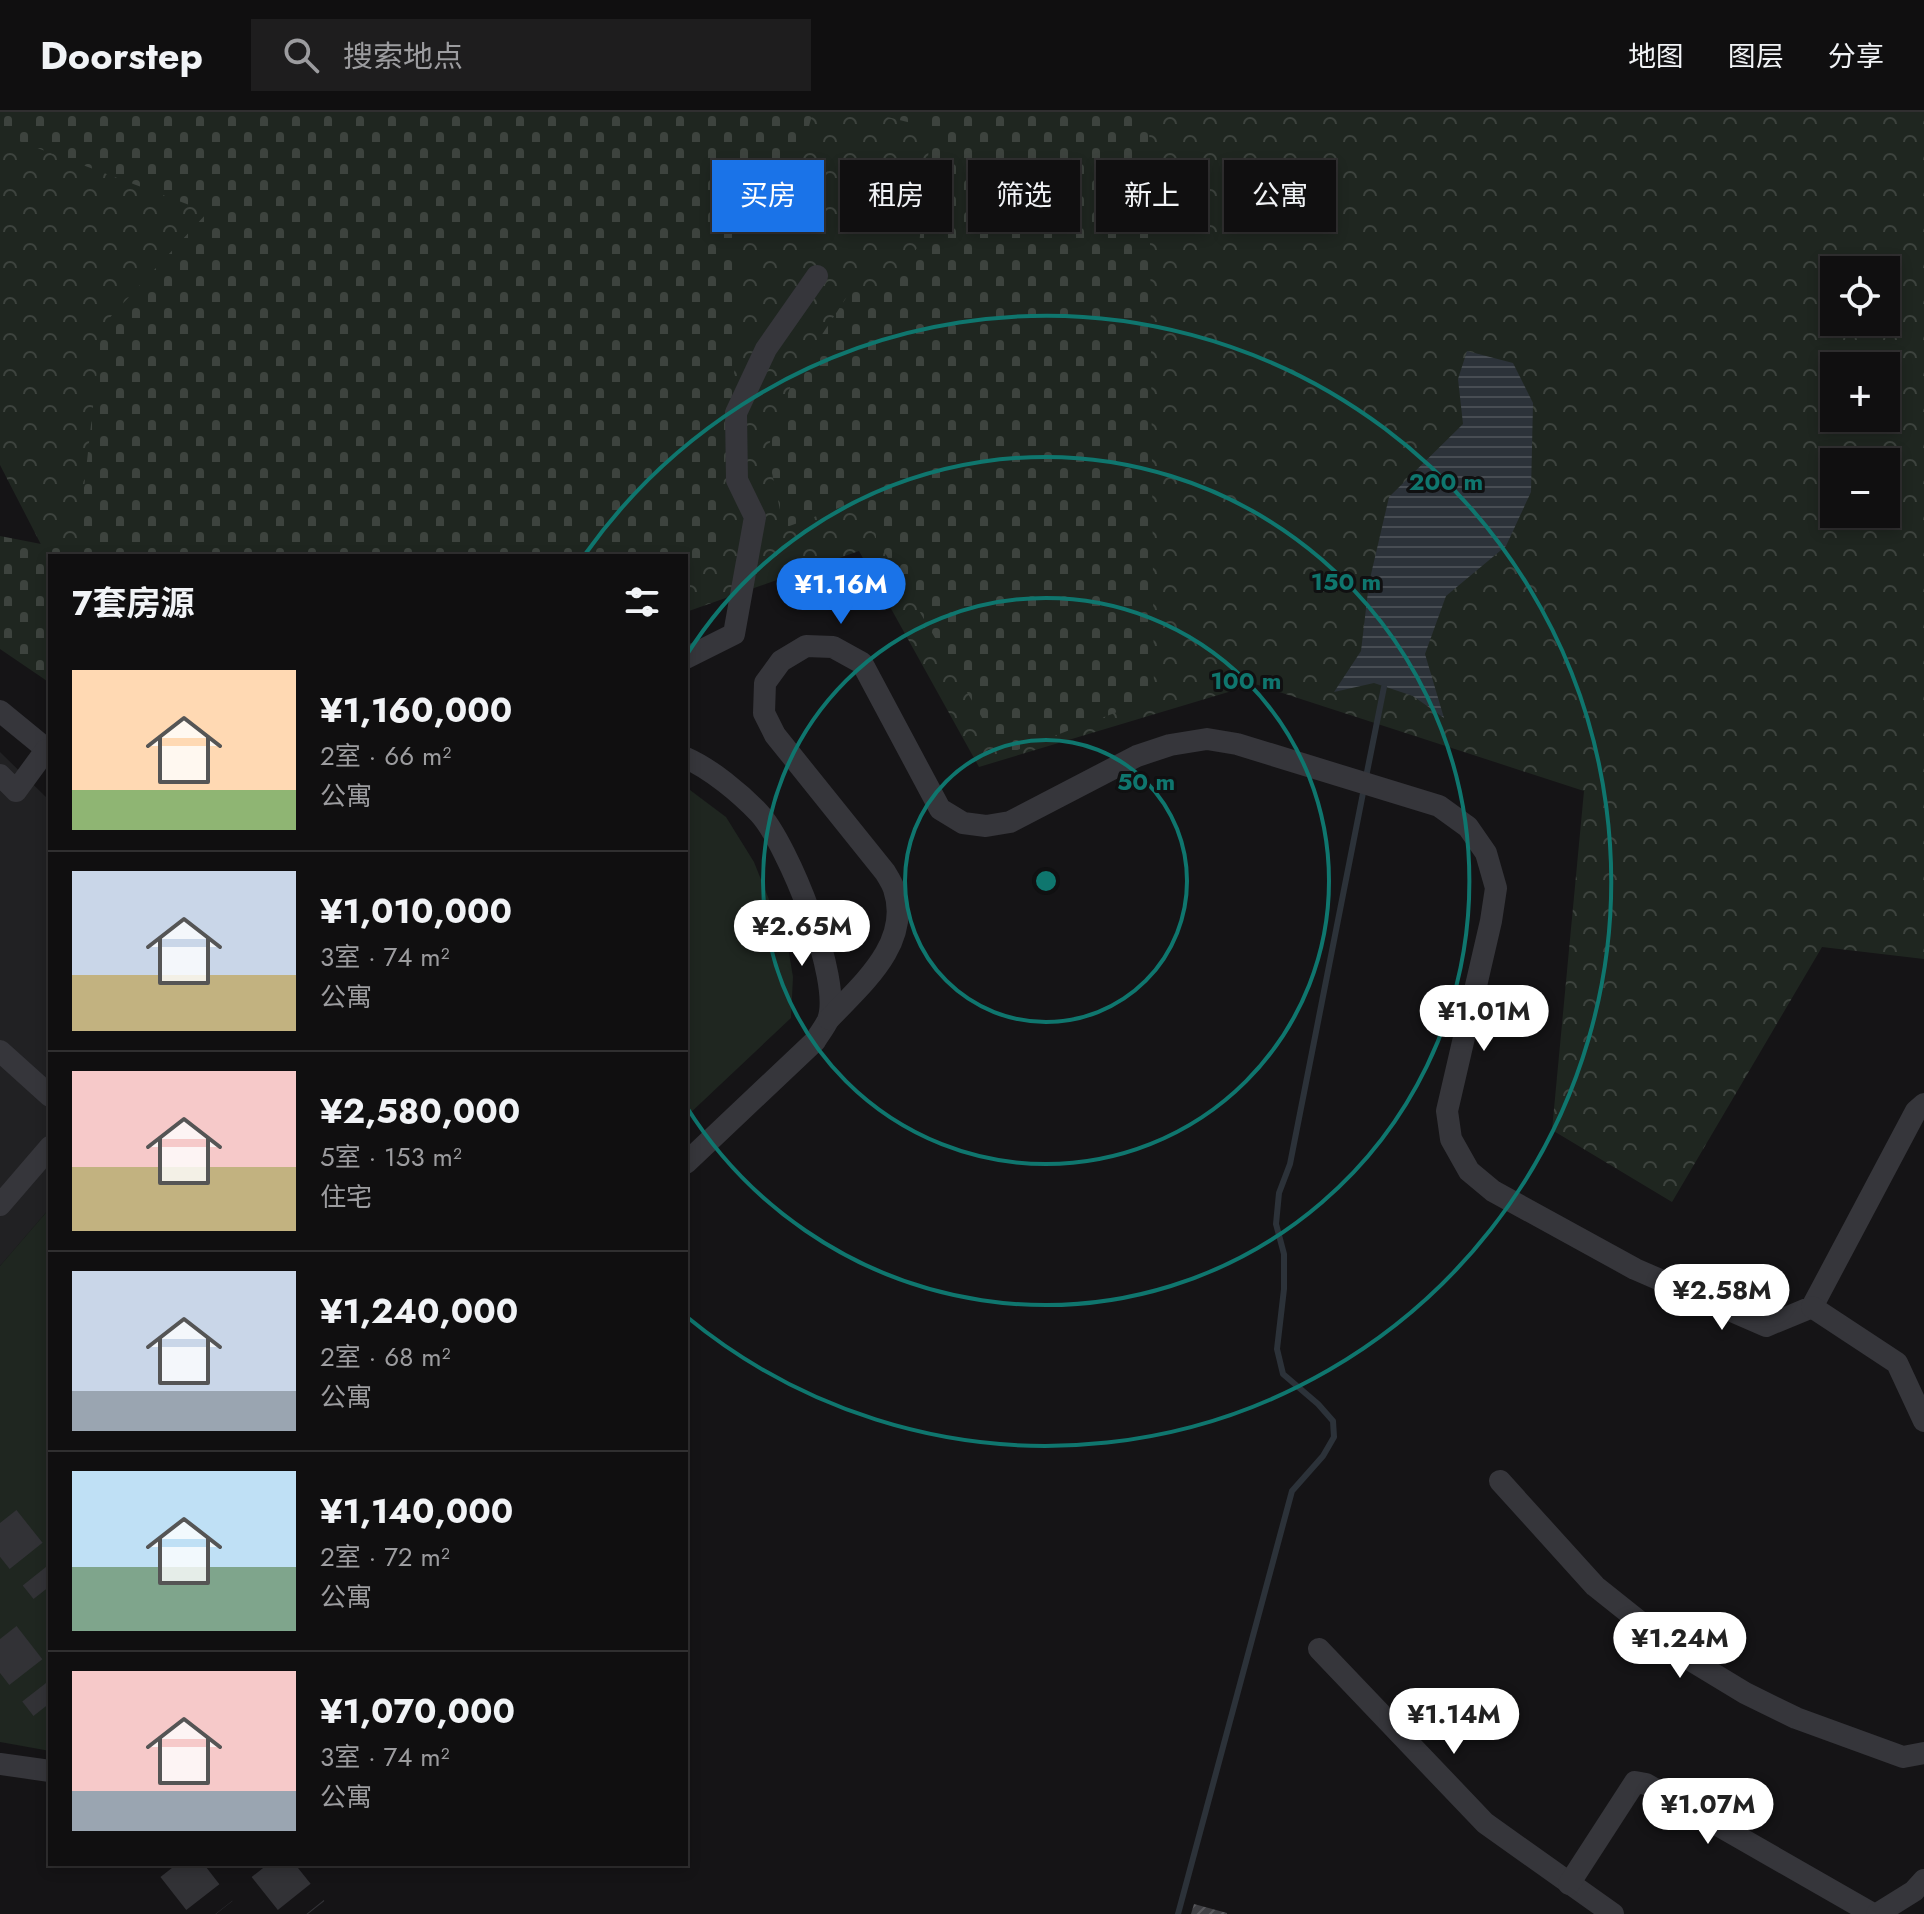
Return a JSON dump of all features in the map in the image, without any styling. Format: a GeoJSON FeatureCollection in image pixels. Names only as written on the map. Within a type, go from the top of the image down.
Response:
{"type":"FeatureCollection","features":[{"type":"Feature","properties":{"kind":"street"},"geometry":{"type":"LineString","coordinates":[[688,657],[734,634],[755,517],[737,480],[736,413],[766,349],[817,276]]}},
{"type":"Feature","properties":{"kind":"street"},"geometry":{"type":"LineString","coordinates":[[688,1161],[815,1041],[829,1019],[875,971],[892,941],[898,914],[894,889],[885,872],[775,735],[764,713],[765,683],[781,661],[806,646],[833,647],[862,663],[940,809],[963,823],[986,826],[1010,822],[1137,756],[1170,745],[1207,739],[1237,744],[1439,806],[1468,827],[1486,853],[1496,888],[1447,1111],[1451,1139],[1469,1171],[1493,1191],[1635,1269],[1766,1326],[1812,1307],[1916,1111],[1924,1104]]}},
{"type":"Feature","properties":{"kind":"street"},"geometry":{"type":"LineString","coordinates":[[0,711],[48,751],[16,791],[0,775]]}},
{"type":"Feature","properties":{"kind":"street"},"geometry":{"type":"LineString","coordinates":[[688,759],[705,767],[761,815],[792,865],[813,918],[830,989],[829,1019]]}},
{"type":"Feature","properties":{"kind":"street"},"geometry":{"type":"LineString","coordinates":[[0,1051],[48,1094]]}},
{"type":"Feature","properties":{"kind":"street"},"geometry":{"type":"LineString","coordinates":[[0,1205],[48,1149]]}},
{"type":"Feature","properties":{"kind":"street"},"geometry":{"type":"LineString","coordinates":[[1812,1307],[1897,1363],[1924,1421]]}},
{"type":"Feature","properties":{"kind":"street"},"geometry":{"type":"LineString","coordinates":[[1500,1481],[1595,1586],[1679,1653],[1745,1693],[1796,1718],[1903,1757],[1924,1753]]}},
{"type":"Feature","properties":{"kind":"street"},"geometry":{"type":"LineString","coordinates":[[1319,1649],[1485,1823],[1613,1914]]}},
{"type":"Feature","properties":{"kind":"street"},"geometry":{"type":"LineString","coordinates":[[0,1764],[48,1771]]}},
{"type":"Feature","properties":{"kind":"street"},"geometry":{"type":"LineString","coordinates":[[1569,1884],[1635,1782],[1646,1784],[1875,1914],[1914,1891],[1924,1880]]}},
{"type":"Feature","properties":{"kind":"shaded area"},"geometry":{"type":"Polygon","coordinates":[[[1467,351],[1513,363],[1533,403],[1531,492],[1506,546],[1446,596],[1425,654],[1444,718],[1413,696],[1374,683],[1334,692],[1361,651],[1369,583],[1389,497],[1463,424],[1458,379],[1467,351]]]}},
{"type":"Feature","properties":{"kind":"shaded area"},"geometry":{"type":"Polygon","coordinates":[[[0,752],[48,799],[48,1210],[0,1266],[0,752]]]}},
{"type":"Feature","properties":{"kind":"green space"},"geometry":{"type":"Polygon","coordinates":[[[0,112],[1924,112],[1924,959],[1822,947],[1672,1202],[1552,1130],[1584,791],[1255,684],[979,767],[859,551],[688,611],[688,554],[48,554],[48,558],[0,465],[0,112]]]}},
{"type":"Feature","properties":{"kind":"green space"},"geometry":{"type":"Polygon","coordinates":[[[0,112],[813,112],[799,160],[712,160],[712,232],[745,232],[738,242],[737,343],[716,560],[688,576],[688,554],[48,554],[48,682],[0,649],[0,536],[77,551],[102,326],[208,212],[0,134],[0,112]]]}},
{"type":"Feature","properties":{"kind":"green space"},"geometry":{"type":"Polygon","coordinates":[[[868,112],[1149,112],[1149,160],[1096,160],[1096,232],[1150,232],[1154,698],[1004,755],[855,502],[784,528],[767,450],[794,377],[852,289],[891,288],[919,245],[920,232],[952,232],[952,160],[928,160],[931,128],[868,112]]]}},
{"type":"Feature","properties":{"kind":"green space"},"geometry":{"type":"Polygon","coordinates":[[[688,788],[726,817],[754,862],[788,947],[793,977],[791,1018],[688,1115],[688,788]]]}},
{"type":"Feature","properties":{"kind":"green space"},"geometry":{"type":"Polygon","coordinates":[[[48,1210],[48,1751],[0,1742],[0,1266],[48,1210]]]}},
{"type":"Feature","properties":{"kind":"building"},"geometry":{"type":"Polygon","coordinates":[[[1194,1904],[1227,1913],[1227,1914],[1191,1914],[1194,1904]]]}},
{"type":"Feature","properties":{"kind":"waterway"},"geometry":{"type":"LineString","coordinates":[[1366,777],[1384,687]]}},
{"type":"Feature","properties":{"kind":"waterway"},"geometry":{"type":"LineString","coordinates":[[1178,1914],[1292,1491],[1323,1456],[1334,1437],[1333,1421],[1283,1374],[1277,1349],[1284,1289],[1284,1254],[1276,1224],[1279,1193],[1290,1164],[1364,788]]}},
{"type":"Feature","properties":{"kind":"tunnel"},"geometry":{"type":"LineString","coordinates":[[0,1523],[48,1583]]}},
{"type":"Feature","properties":{"kind":"tunnel"},"geometry":{"type":"LineString","coordinates":[[0,1639],[48,1700]]}},
{"type":"Feature","properties":{"kind":"tunnel"},"geometry":{"type":"LineString","coordinates":[[179,1866],[216,1914]]}},
{"type":"Feature","properties":{"kind":"tunnel"},"geometry":{"type":"LineString","coordinates":[[270,1866],[308,1914]]}}]}
